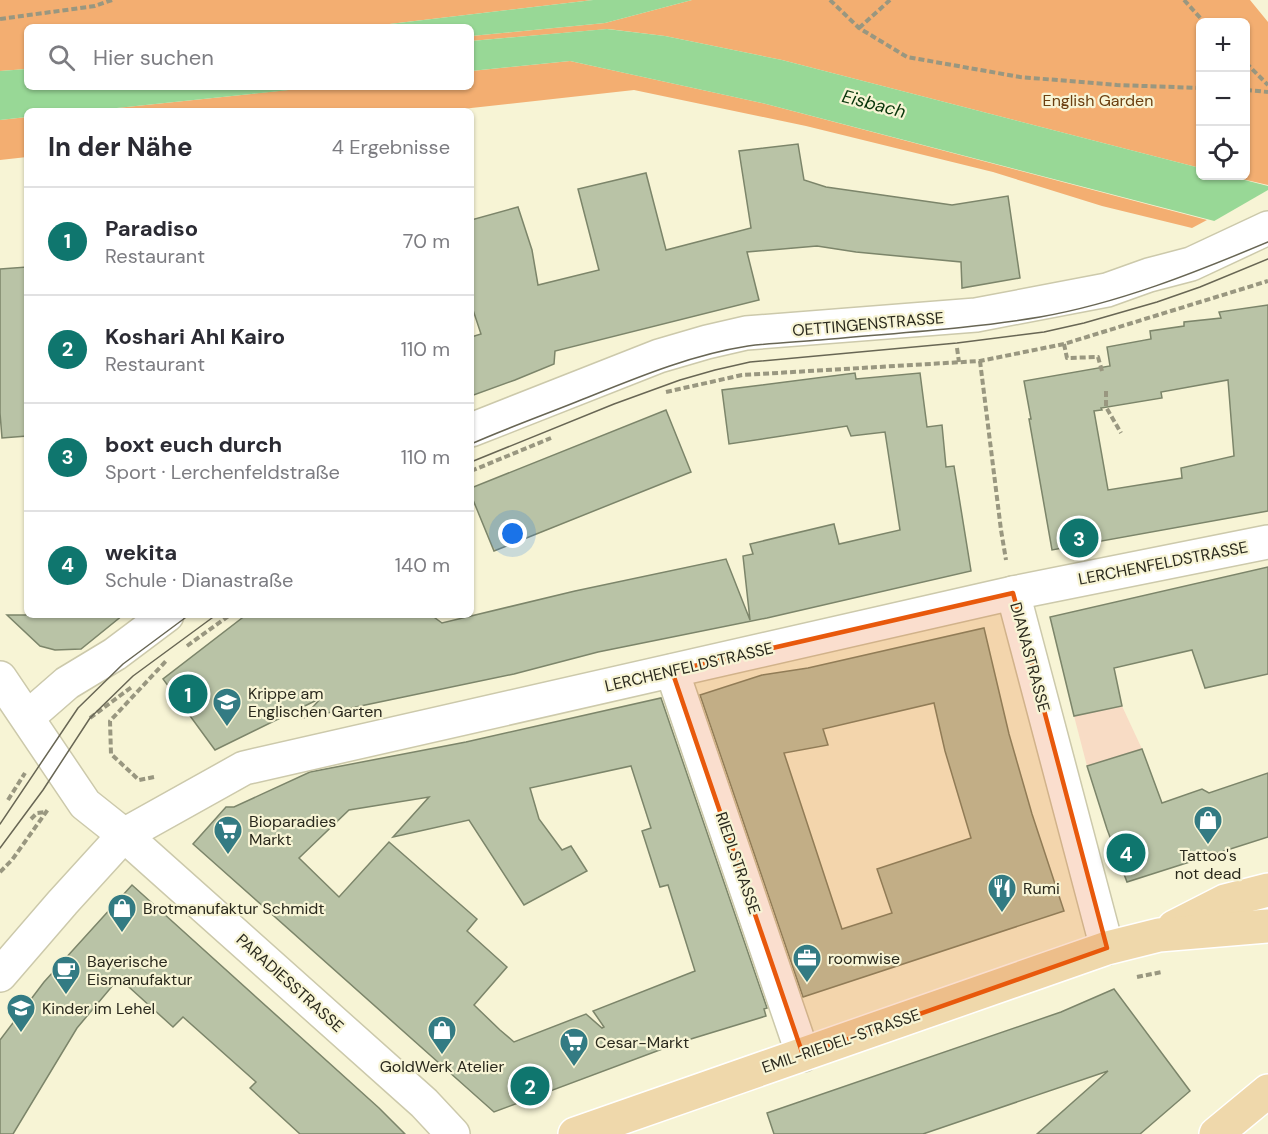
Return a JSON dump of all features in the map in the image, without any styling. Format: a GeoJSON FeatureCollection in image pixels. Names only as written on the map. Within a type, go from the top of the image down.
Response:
{"type":"FeatureCollection","features":[{"type":"Feature","properties":{"kind":"main road"},"geometry":{"type":"LineString","coordinates":[[1159,934],[1225,901],[1268,890]]}},
{"type":"Feature","properties":{"kind":"main road"},"geometry":{"type":"LineString","coordinates":[[1159,934],[1268,926]]}},
{"type":"Feature","properties":{"kind":"main road","name":"EMIL-RIEDEL-STRASSE"},"geometry":{"type":"LineString","coordinates":[[575,1134],[1107,948],[1159,934]]}},
{"type":"Feature","properties":{"kind":"main road"},"geometry":{"type":"LineString","coordinates":[[1216,1134],[1268,1091]]}},
{"type":"Feature","properties":{"kind":"street","name":"OETTINGENSTRASSE"},"geometry":{"type":"LineString","coordinates":[[474,429],[659,356],[707,342],[746,333],[976,315],[1107,290],[1149,274],[1191,264],[1260,233]]}},
{"type":"Feature","properties":{"kind":"street","name":"LERCHENFELDSTRASSE"},"geometry":{"type":"LineString","coordinates":[[124,835],[244,768],[1013,593],[1268,542]]}},
{"type":"Feature","properties":{"kind":"street","name":"DIANASTRASSE"},"geometry":{"type":"LineString","coordinates":[[1013,593],[1107,948]]}},
{"type":"Feature","properties":{"kind":"street"},"geometry":{"type":"LineString","coordinates":[[28,717],[68,684],[115,654],[163,618]]}},
{"type":"Feature","properties":{"kind":"street","name":"RIEDLSTRASSE"},"geometry":{"type":"LineString","coordinates":[[672,671],[803,1055]]}},
{"type":"Feature","properties":{"kind":"street"},"geometry":{"type":"LineString","coordinates":[[0,678],[85,804],[124,835],[0,975]]}},
{"type":"Feature","properties":{"kind":"street","name":"PARADIESSTRASSE"},"geometry":{"type":"LineString","coordinates":[[124,835],[424,1103],[453,1134]]}},
{"type":"Feature","properties":{"kind":"path"},"geometry":{"type":"LineString","coordinates":[[0,19],[95,6],[112,0]]}},
{"type":"Feature","properties":{"kind":"path"},"geometry":{"type":"LineString","coordinates":[[830,0],[860,28],[907,57],[1009,75],[1117,85],[1196,88]]}},
{"type":"Feature","properties":{"kind":"path"},"geometry":{"type":"LineString","coordinates":[[860,28],[890,0]]}},
{"type":"Feature","properties":{"kind":"path"},"geometry":{"type":"LineString","coordinates":[[1184,0],[1200,18]]}},
{"type":"Feature","properties":{"kind":"path"},"geometry":{"type":"LineString","coordinates":[[1250,68],[1268,86]]}},
{"type":"Feature","properties":{"kind":"path"},"geometry":{"type":"LineString","coordinates":[[1250,90],[1268,92]]}},
{"type":"Feature","properties":{"kind":"path"},"geometry":{"type":"LineString","coordinates":[[659,393],[742,375],[980,361],[1064,344],[1268,281]]}},
{"type":"Feature","properties":{"kind":"path"},"geometry":{"type":"LineString","coordinates":[[1064,344],[1067,358],[1098,357],[1102,371]]}},
{"type":"Feature","properties":{"kind":"path","name":"DIANASTRASSE"},"geometry":{"type":"LineString","coordinates":[[980,361],[1001,530],[1013,593]]}},
{"type":"Feature","properties":{"kind":"path"},"geometry":{"type":"LineString","coordinates":[[1106,391],[1106,407],[1121,434]]}},
{"type":"Feature","properties":{"kind":"path"},"geometry":{"type":"LineString","coordinates":[[474,470],[560,434]]}},
{"type":"Feature","properties":{"kind":"path"},"geometry":{"type":"LineString","coordinates":[[186,646],[226,618]]}},
{"type":"Feature","properties":{"kind":"path"},"geometry":{"type":"LineString","coordinates":[[162,775],[139,780],[111,754],[110,721],[169,659]]}},
{"type":"Feature","properties":{"kind":"path"},"geometry":{"type":"LineString","coordinates":[[8,800],[26,771]]}},
{"type":"Feature","properties":{"kind":"path"},"geometry":{"type":"LineString","coordinates":[[0,872],[12,860],[53,802]]}},
{"type":"Feature","properties":{"kind":"path"},"geometry":{"type":"LineString","coordinates":[[32,819],[37,813],[46,812]]}},
{"type":"Feature","properties":{"kind":"highlighted area"},"geometry":{"type":"Polygon","coordinates":[[[1013,593],[1107,948],[803,1055],[672,671],[1013,593]]]}},
{"type":"Feature","properties":{"kind":"shaded area"},"geometry":{"type":"Polygon","coordinates":[[[1122,706],[1142,749],[1087,766],[1074,716],[1122,706]]]}},
{"type":"Feature","properties":{"kind":"green space"},"geometry":{"type":"Polygon","coordinates":[[[0,0],[593,0],[389,24],[24,24],[24,69],[0,71],[0,0]]]}},
{"type":"Feature","properties":{"kind":"green space","name":"English Garden"},"geometry":{"type":"Polygon","coordinates":[[[692,0],[1250,0],[1268,22],[1268,185],[1246,180],[1250,180],[1250,18],[1196,18],[1196,167],[782,60],[665,36],[608,29],[474,41],[474,36],[605,23],[692,0]]]}},
{"type":"Feature","properties":{"kind":"green space"},"geometry":{"type":"Polygon","coordinates":[[[570,61],[766,104],[1207,220],[1192,228],[1102,206],[993,172],[806,126],[634,90],[471,108],[117,108],[288,90],[474,90],[474,71],[570,61]]]}},
{"type":"Feature","properties":{"kind":"green space"},"geometry":{"type":"Polygon","coordinates":[[[24,117],[24,157],[0,160],[0,120],[24,117]]]}},
{"type":"Feature","properties":{"kind":"water"},"geometry":{"type":"Polygon","coordinates":[[[593,0],[692,0],[605,23],[474,36],[474,24],[389,24],[593,0]]]}},
{"type":"Feature","properties":{"kind":"water","name":"Eisbach"},"geometry":{"type":"Polygon","coordinates":[[[607,29],[665,36],[782,60],[1196,167],[1196,180],[1245,180],[1268,186],[1268,235],[766,104],[570,61],[474,71],[474,41],[607,29]]]}},
{"type":"Feature","properties":{"kind":"water"},"geometry":{"type":"Polygon","coordinates":[[[24,69],[24,90],[289,90],[117,108],[24,108],[24,117],[0,120],[0,71],[24,69]]]}},
{"type":"Feature","properties":{"kind":"pier"},"geometry":{"type":"Polygon","coordinates":[[[1268,190],[1268,238],[1209,224],[1268,190]]]}},
{"type":"Feature","properties":{"kind":"building"},"geometry":{"type":"Polygon","coordinates":[[[798,144],[804,180],[826,187],[952,205],[1008,196],[1020,278],[962,288],[961,262],[817,246],[747,252],[759,300],[555,351],[554,364],[474,395],[474,336],[481,334],[474,313],[474,219],[518,207],[532,250],[538,285],[599,270],[578,189],[646,173],[666,250],[751,228],[739,151],[798,144]]]}},
{"type":"Feature","properties":{"kind":"building"},"geometry":{"type":"Polygon","coordinates":[[[24,267],[24,436],[2,438],[0,413],[0,269],[24,267]]]}},
{"type":"Feature","properties":{"kind":"building"},"geometry":{"type":"Polygon","coordinates":[[[1268,305],[1268,511],[1052,550],[1024,381],[1110,366],[1107,347],[1151,339],[1150,331],[1184,326],[1184,322],[1221,318],[1219,312],[1268,305]],[[1228,380],[1161,392],[1162,398],[1094,411],[1108,490],[1182,478],[1181,468],[1234,456],[1228,380]]]}},
{"type":"Feature","properties":{"kind":"building"},"geometry":{"type":"Polygon","coordinates":[[[855,373],[856,379],[920,373],[927,427],[942,425],[946,467],[954,466],[971,571],[767,618],[598,652],[514,674],[303,718],[321,698],[215,750],[163,679],[242,618],[435,618],[442,623],[474,618],[474,615],[575,591],[726,559],[750,620],[743,556],[753,554],[750,544],[834,524],[839,544],[900,530],[885,432],[851,436],[847,426],[729,444],[722,390],[855,373]]]}},
{"type":"Feature","properties":{"kind":"building"},"geometry":{"type":"Polygon","coordinates":[[[666,410],[691,472],[494,551],[474,502],[474,487],[666,410]]]}},
{"type":"Feature","properties":{"kind":"building"},"geometry":{"type":"Polygon","coordinates":[[[1268,567],[1268,674],[1205,688],[1192,650],[1114,668],[1122,706],[1074,716],[1050,617],[1268,567]]]}},
{"type":"Feature","properties":{"kind":"building"},"geometry":{"type":"Polygon","coordinates":[[[7,615],[24,615],[24,618],[119,618],[81,649],[55,650],[40,646],[7,615]]]}},
{"type":"Feature","properties":{"kind":"building"},"geometry":{"type":"Polygon","coordinates":[[[984,628],[1009,734],[1064,911],[803,997],[700,695],[762,675],[808,668],[984,628]],[[934,703],[823,729],[828,745],[784,753],[842,929],[892,913],[877,869],[971,838],[945,751],[934,703]]]}},
{"type":"Feature","properties":{"kind":"building"},"geometry":{"type":"Polygon","coordinates":[[[661,698],[767,1008],[764,1009],[766,1016],[681,1042],[494,1112],[193,844],[226,807],[234,807],[310,772],[466,742],[661,698]],[[631,766],[530,788],[539,819],[562,850],[571,846],[587,871],[524,905],[469,820],[393,837],[429,797],[349,810],[299,858],[339,897],[389,842],[477,919],[467,931],[507,967],[474,1005],[514,1042],[586,1014],[602,1028],[604,1027],[593,1011],[695,971],[668,885],[660,887],[642,831],[651,828],[631,766]]]}},
{"type":"Feature","properties":{"kind":"building"},"geometry":{"type":"Polygon","coordinates":[[[1142,749],[1162,803],[1202,789],[1209,793],[1268,773],[1268,837],[1127,882],[1087,766],[1142,749]]]}},
{"type":"Feature","properties":{"kind":"building"},"geometry":{"type":"Polygon","coordinates":[[[132,885],[405,1134],[300,1134],[250,1088],[256,1082],[183,1017],[173,1027],[119,978],[77,1028],[13,1134],[0,1134],[0,1040],[44,982],[132,885]]]}},
{"type":"Feature","properties":{"kind":"building"},"geometry":{"type":"Polygon","coordinates":[[[1114,989],[1190,1091],[1140,1134],[1037,1134],[1108,1071],[923,1134],[774,1134],[767,1113],[1061,1012],[1114,989]]]}},
{"type":"Feature","properties":{"kind":"tram line"},"geometry":{"type":"LineString","coordinates":[[474,443],[639,377],[704,355],[757,345],[958,328],[1040,317],[1099,304],[1127,295],[1184,276],[1268,242]]}},
{"type":"Feature","properties":{"kind":"tram line"},"geometry":{"type":"LineString","coordinates":[[474,461],[614,404],[715,370],[750,362],[957,343],[1044,332],[1157,302],[1268,259]]}},
{"type":"Feature","properties":{"kind":"tram line"},"geometry":{"type":"LineString","coordinates":[[0,824],[78,708],[123,664],[185,618]]}},
{"type":"Feature","properties":{"kind":"tram line"},"geometry":{"type":"LineString","coordinates":[[0,848],[43,790],[90,718],[133,676],[212,618]]}},
{"type":"Feature","properties":{"kind":"place","name":"boxt euch durch"},"geometry":{"type":"Point","coordinates":[1079,538]}},
{"type":"Feature","properties":{"kind":"place","name":"Paradiso"},"geometry":{"type":"Point","coordinates":[188,694]}},
{"type":"Feature","properties":{"kind":"place","name":"Krippe am Englischen Garten"},"geometry":{"type":"Point","coordinates":[227,728]}},
{"type":"Feature","properties":{"kind":"place","name":"Tattoo's not dead"},"geometry":{"type":"Point","coordinates":[1208,846]}},
{"type":"Feature","properties":{"kind":"place","name":"wekita"},"geometry":{"type":"Point","coordinates":[1126,853]}},
{"type":"Feature","properties":{"kind":"place","name":"Bioparadies Markt"},"geometry":{"type":"Point","coordinates":[228,856]}},
{"type":"Feature","properties":{"kind":"place","name":"Rumi"},"geometry":{"type":"Point","coordinates":[1002,914]}},
{"type":"Feature","properties":{"kind":"place","name":"Brotmanufaktur Schmidt"},"geometry":{"type":"Point","coordinates":[122,934]}},
{"type":"Feature","properties":{"kind":"place","name":"roomwise"},"geometry":{"type":"Point","coordinates":[807,984]}},
{"type":"Feature","properties":{"kind":"place","name":"Bayerische Eismanufaktur"},"geometry":{"type":"Point","coordinates":[66,996]}},
{"type":"Feature","properties":{"kind":"place","name":"Kinder im Lehel"},"geometry":{"type":"Point","coordinates":[21,1034]}},
{"type":"Feature","properties":{"kind":"place","name":"GoldWerk Atelier"},"geometry":{"type":"Point","coordinates":[442,1056]}},
{"type":"Feature","properties":{"kind":"place","name":"Cesar-Markt"},"geometry":{"type":"Point","coordinates":[574,1068]}},
{"type":"Feature","properties":{"kind":"place","name":"Koshari Ahl Kairo"},"geometry":{"type":"Point","coordinates":[530,1086]}}]}
